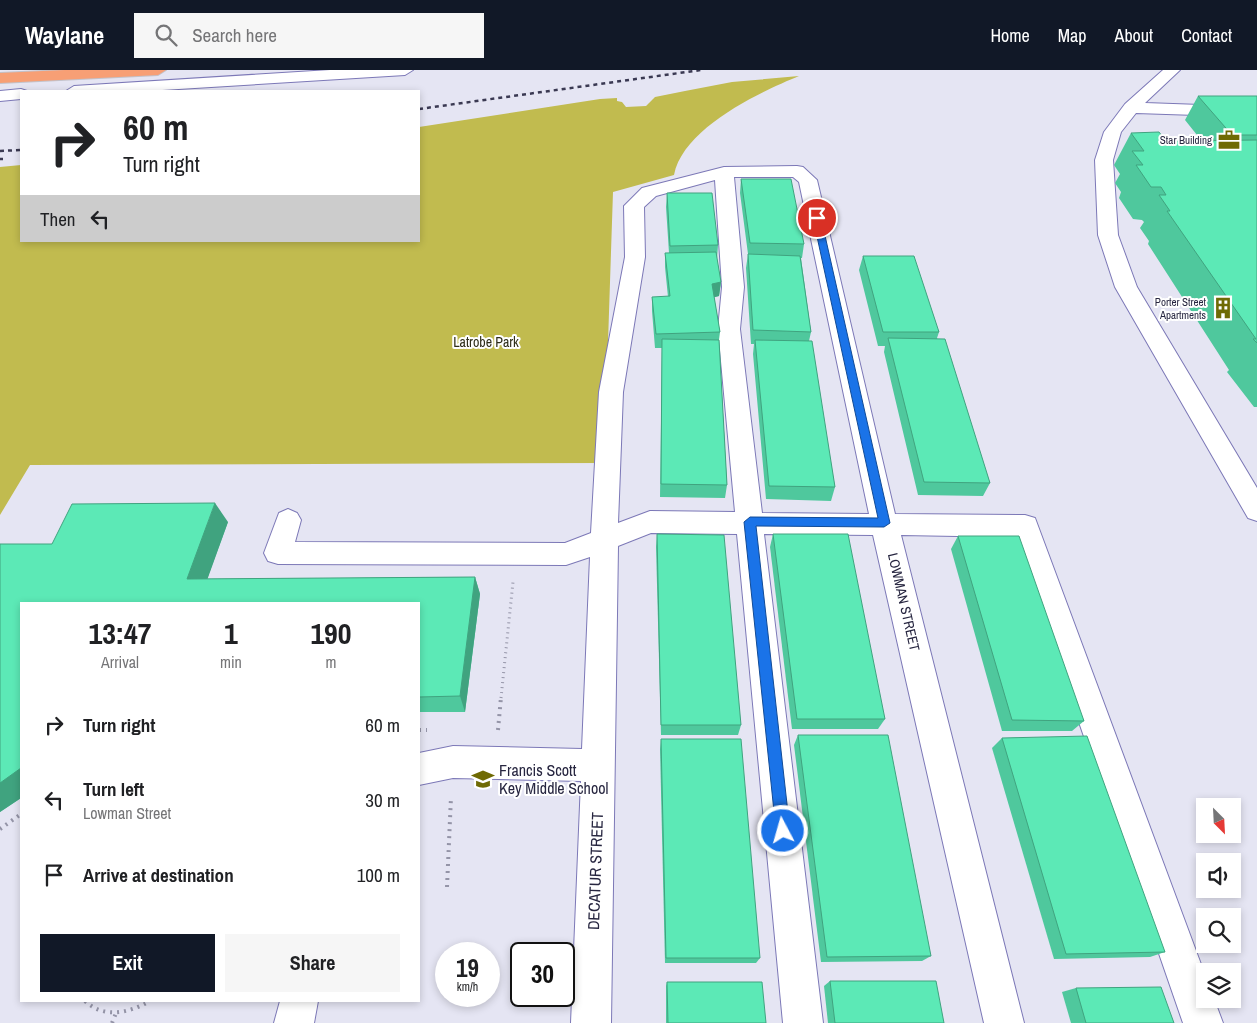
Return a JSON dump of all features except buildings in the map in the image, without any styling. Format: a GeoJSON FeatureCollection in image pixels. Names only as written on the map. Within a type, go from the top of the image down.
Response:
{"type":"FeatureCollection","features":[{"type":"Feature","properties":{"kind":"highway"},"geometry":{"type":"LineString","coordinates":[[0,78],[158,70]]}},
{"type":"Feature","properties":{"kind":"street"},"geometry":{"type":"LineString","coordinates":[[90,90],[405,70]]}},
{"type":"Feature","properties":{"kind":"street"},"geometry":{"type":"LineString","coordinates":[[1172,70],[1131,108],[1113,132],[1104,160],[1104,190],[1108,235],[1126,287],[1257,512]]}},
{"type":"Feature","properties":{"kind":"street"},"geometry":{"type":"LineString","coordinates":[[0,96],[20,94]]}},
{"type":"Feature","properties":{"kind":"street"},"geometry":{"type":"LineString","coordinates":[[1131,108],[1257,112]]}},
{"type":"Feature","properties":{"kind":"street"},"geometry":{"type":"LineString","coordinates":[[724,172],[733,287],[729,329],[803,1023]]}},
{"type":"Feature","properties":{"kind":"street","name":"DECATUR STREET"},"geometry":{"type":"LineString","coordinates":[[591,1023],[604,540],[611,392],[635,257],[634,206],[649,192],[724,172],[797,172],[808,180]]}},
{"type":"Feature","properties":{"kind":"street","name":"LOWMAN STREET"},"geometry":{"type":"LineString","coordinates":[[808,180],[884,523],[1004,1023]]}},
{"type":"Feature","properties":{"kind":"street"},"geometry":{"type":"LineString","coordinates":[[288,520],[278,553],[566,554],[650,522],[1025,526],[1203,1023]]}},
{"type":"Feature","properties":{"kind":"street"},"geometry":{"type":"LineString","coordinates":[[420,769],[453,762],[598,766]]}},
{"type":"Feature","properties":{"kind":"street"},"geometry":{"type":"LineString","coordinates":[[294,1023],[299,1002]]}},
{"type":"Feature","properties":{"kind":"path"},"geometry":{"type":"LineString","coordinates":[[488,731],[498,731],[516,554]]}},
{"type":"Feature","properties":{"kind":"path"},"geometry":{"type":"LineString","coordinates":[[446,886],[453,762]]}},
{"type":"Feature","properties":{"kind":"path"},"geometry":{"type":"LineString","coordinates":[[0,829],[20,815]]}},
{"type":"Feature","properties":{"kind":"path"},"geometry":{"type":"LineString","coordinates":[[86,1002],[101,1011],[116,1013],[132,1010],[148,1002]]}},
{"type":"Feature","properties":{"kind":"path"},"geometry":{"type":"LineString","coordinates":[[112,1023],[116,1013]]}},
{"type":"Feature","properties":{"kind":"green space","name":"Latrobe Park"},"geometry":{"type":"Polygon","coordinates":[[[799,76],[745,102],[707,127],[680,158],[674,175],[613,192],[604,463],[30,465],[0,515],[0,167],[20,165],[20,242],[420,242],[420,127],[600,99],[617,98],[617,101],[622,102],[626,107],[646,106],[655,97],[732,82],[799,76]]]}},
{"type":"Feature","properties":{"kind":"railway"},"geometry":{"type":"LineString","coordinates":[[420,109],[701,70]]}},
{"type":"Feature","properties":{"kind":"railway"},"geometry":{"type":"LineString","coordinates":[[0,151],[20,150]]}},
{"type":"Feature","properties":{"kind":"place","name":"Star Building"},"geometry":{"type":"Point","coordinates":[1229,140]}},
{"type":"Feature","properties":{"kind":"place","name":"Porter Street Apartments"},"geometry":{"type":"Point","coordinates":[1223,308]}},
{"type":"Feature","properties":{"kind":"place","name":"Francis Scott Key Middle School"},"geometry":{"type":"Point","coordinates":[483,779]}},
{"type":"Feature","properties":{"kind":"route"},"geometry":{"type":"LineString","coordinates":[[783,831],[750,522],[884,523],[817,218]]}}]}
